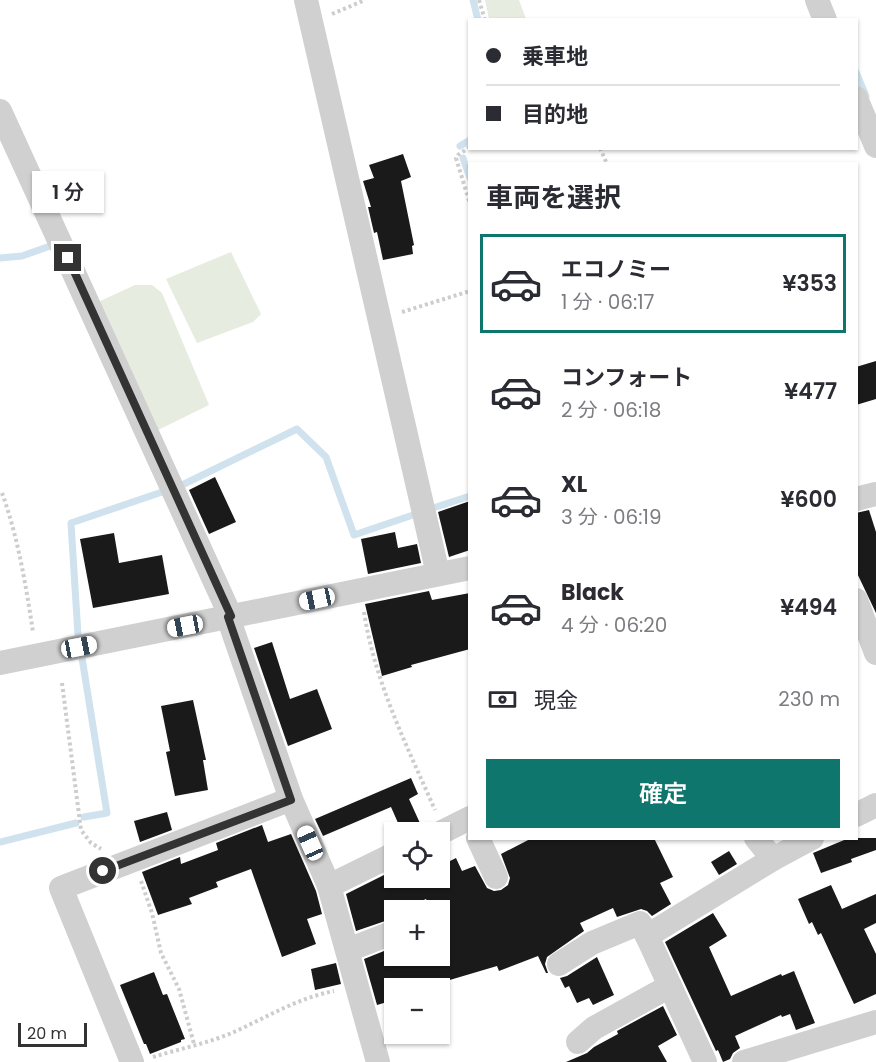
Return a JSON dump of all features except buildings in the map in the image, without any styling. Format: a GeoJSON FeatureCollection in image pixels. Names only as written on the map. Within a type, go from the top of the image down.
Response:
{"type":"FeatureCollection","features":[{"type":"Feature","properties":{"kind":"street"},"geometry":{"type":"LineString","coordinates":[[817,0],[824,18]]}},
{"type":"Feature","properties":{"kind":"street"},"geometry":{"type":"LineString","coordinates":[[309,11],[438,574]]}},
{"type":"Feature","properties":{"kind":"street"},"geometry":{"type":"LineString","coordinates":[[858,103],[876,146]]}},
{"type":"Feature","properties":{"kind":"street"},"geometry":{"type":"LineString","coordinates":[[0,111],[230,617],[291,800],[329,886],[378,1062]]}},
{"type":"Feature","properties":{"kind":"street"},"geometry":{"type":"LineString","coordinates":[[858,498],[876,494]]}},
{"type":"Feature","properties":{"kind":"street"},"geometry":{"type":"LineString","coordinates":[[0,663],[468,568]]}},
{"type":"Feature","properties":{"kind":"street"},"geometry":{"type":"LineString","coordinates":[[858,605],[876,652]]}},
{"type":"Feature","properties":{"kind":"street"},"geometry":{"type":"LineString","coordinates":[[139,1060],[61,888],[291,800]]}},
{"type":"Feature","properties":{"kind":"street"},"geometry":{"type":"LineString","coordinates":[[858,814],[876,805]]}},
{"type":"Feature","properties":{"kind":"street"},"geometry":{"type":"LineString","coordinates":[[450,828],[468,819]]}},
{"type":"Feature","properties":{"kind":"street"},"geometry":{"type":"LineString","coordinates":[[479,840],[496,877]]}},
{"type":"Feature","properties":{"kind":"street"},"geometry":{"type":"LineString","coordinates":[[758,840],[773,859]]}},
{"type":"Feature","properties":{"kind":"street"},"geometry":{"type":"LineString","coordinates":[[647,936],[808,840]]}},
{"type":"Feature","properties":{"kind":"street"},"geometry":{"type":"LineString","coordinates":[[329,886],[384,859]]}},
{"type":"Feature","properties":{"kind":"street"},"geometry":{"type":"LineString","coordinates":[[559,963],[592,943],[640,922],[705,1062]]}},
{"type":"Feature","properties":{"kind":"street"},"geometry":{"type":"LineString","coordinates":[[348,950],[384,936]]}},
{"type":"Feature","properties":{"kind":"street"},"geometry":{"type":"LineString","coordinates":[[578,1042],[594,1028],[670,986]]}},
{"type":"Feature","properties":{"kind":"street"},"geometry":{"type":"LineString","coordinates":[[755,1060],[876,1024]]}},
{"type":"Feature","properties":{"kind":"path"},"geometry":{"type":"LineString","coordinates":[[309,11],[365,0]]}},
{"type":"Feature","properties":{"kind":"path"},"geometry":{"type":"LineString","coordinates":[[480,0],[484,18]]}},
{"type":"Feature","properties":{"kind":"path"},"geometry":{"type":"LineString","coordinates":[[468,148],[456,159],[468,198]]}},
{"type":"Feature","properties":{"kind":"path"},"geometry":{"type":"LineString","coordinates":[[380,319],[468,292]]}},
{"type":"Feature","properties":{"kind":"path"},"geometry":{"type":"LineString","coordinates":[[2,493],[9,510],[37,655]]}},
{"type":"Feature","properties":{"kind":"path"},"geometry":{"type":"LineString","coordinates":[[360,590],[376,668],[438,822]]}},
{"type":"Feature","properties":{"kind":"path"},"geometry":{"type":"LineString","coordinates":[[62,683],[81,830],[91,843],[129,862],[152,913],[161,953],[179,989],[194,1044]]}},
{"type":"Feature","properties":{"kind":"path"},"geometry":{"type":"LineString","coordinates":[[139,1060],[232,1033],[317,994],[358,987]]}},
{"type":"Feature","properties":{"kind":"shaded area"},"geometry":{"type":"Polygon","coordinates":[[[485,0],[519,0],[526,18],[489,18],[485,0]]]}},
{"type":"Feature","properties":{"kind":"shaded area"},"geometry":{"type":"Polygon","coordinates":[[[231,252],[261,314],[253,322],[197,343],[166,279],[231,252]]]}},
{"type":"Feature","properties":{"kind":"shaded area"},"geometry":{"type":"Polygon","coordinates":[[[135,285],[152,285],[162,293],[209,405],[156,431],[96,303],[135,285]]]}},
{"type":"Feature","properties":{"kind":"waterway"},"geometry":{"type":"LineString","coordinates":[[473,0],[478,18]]}},
{"type":"Feature","properties":{"kind":"waterway"},"geometry":{"type":"LineString","coordinates":[[858,77],[866,96]]}},
{"type":"Feature","properties":{"kind":"waterway"},"geometry":{"type":"LineString","coordinates":[[460,146],[468,141]]}},
{"type":"Feature","properties":{"kind":"waterway"},"geometry":{"type":"LineString","coordinates":[[463,158],[468,172]]}},
{"type":"Feature","properties":{"kind":"waterway"},"geometry":{"type":"LineString","coordinates":[[0,258],[22,256],[53,245]]}},
{"type":"Feature","properties":{"kind":"waterway"},"geometry":{"type":"LineString","coordinates":[[182,485],[297,429],[326,457],[354,535],[413,515]]}},
{"type":"Feature","properties":{"kind":"waterway"},"geometry":{"type":"LineString","coordinates":[[78,635],[71,523],[165,491]]}},
{"type":"Feature","properties":{"kind":"waterway"},"geometry":{"type":"LineString","coordinates":[[433,508],[468,497]]}},
{"type":"Feature","properties":{"kind":"waterway"},"geometry":{"type":"LineString","coordinates":[[82,658],[107,813],[84,817]]}},
{"type":"Feature","properties":{"kind":"waterway"},"geometry":{"type":"LineString","coordinates":[[0,842],[76,823]]}},
{"type":"Feature","properties":{"kind":"route"},"geometry":{"type":"LineString","coordinates":[[68,258],[231,616],[228,617],[291,800],[103,871]]}}]}
